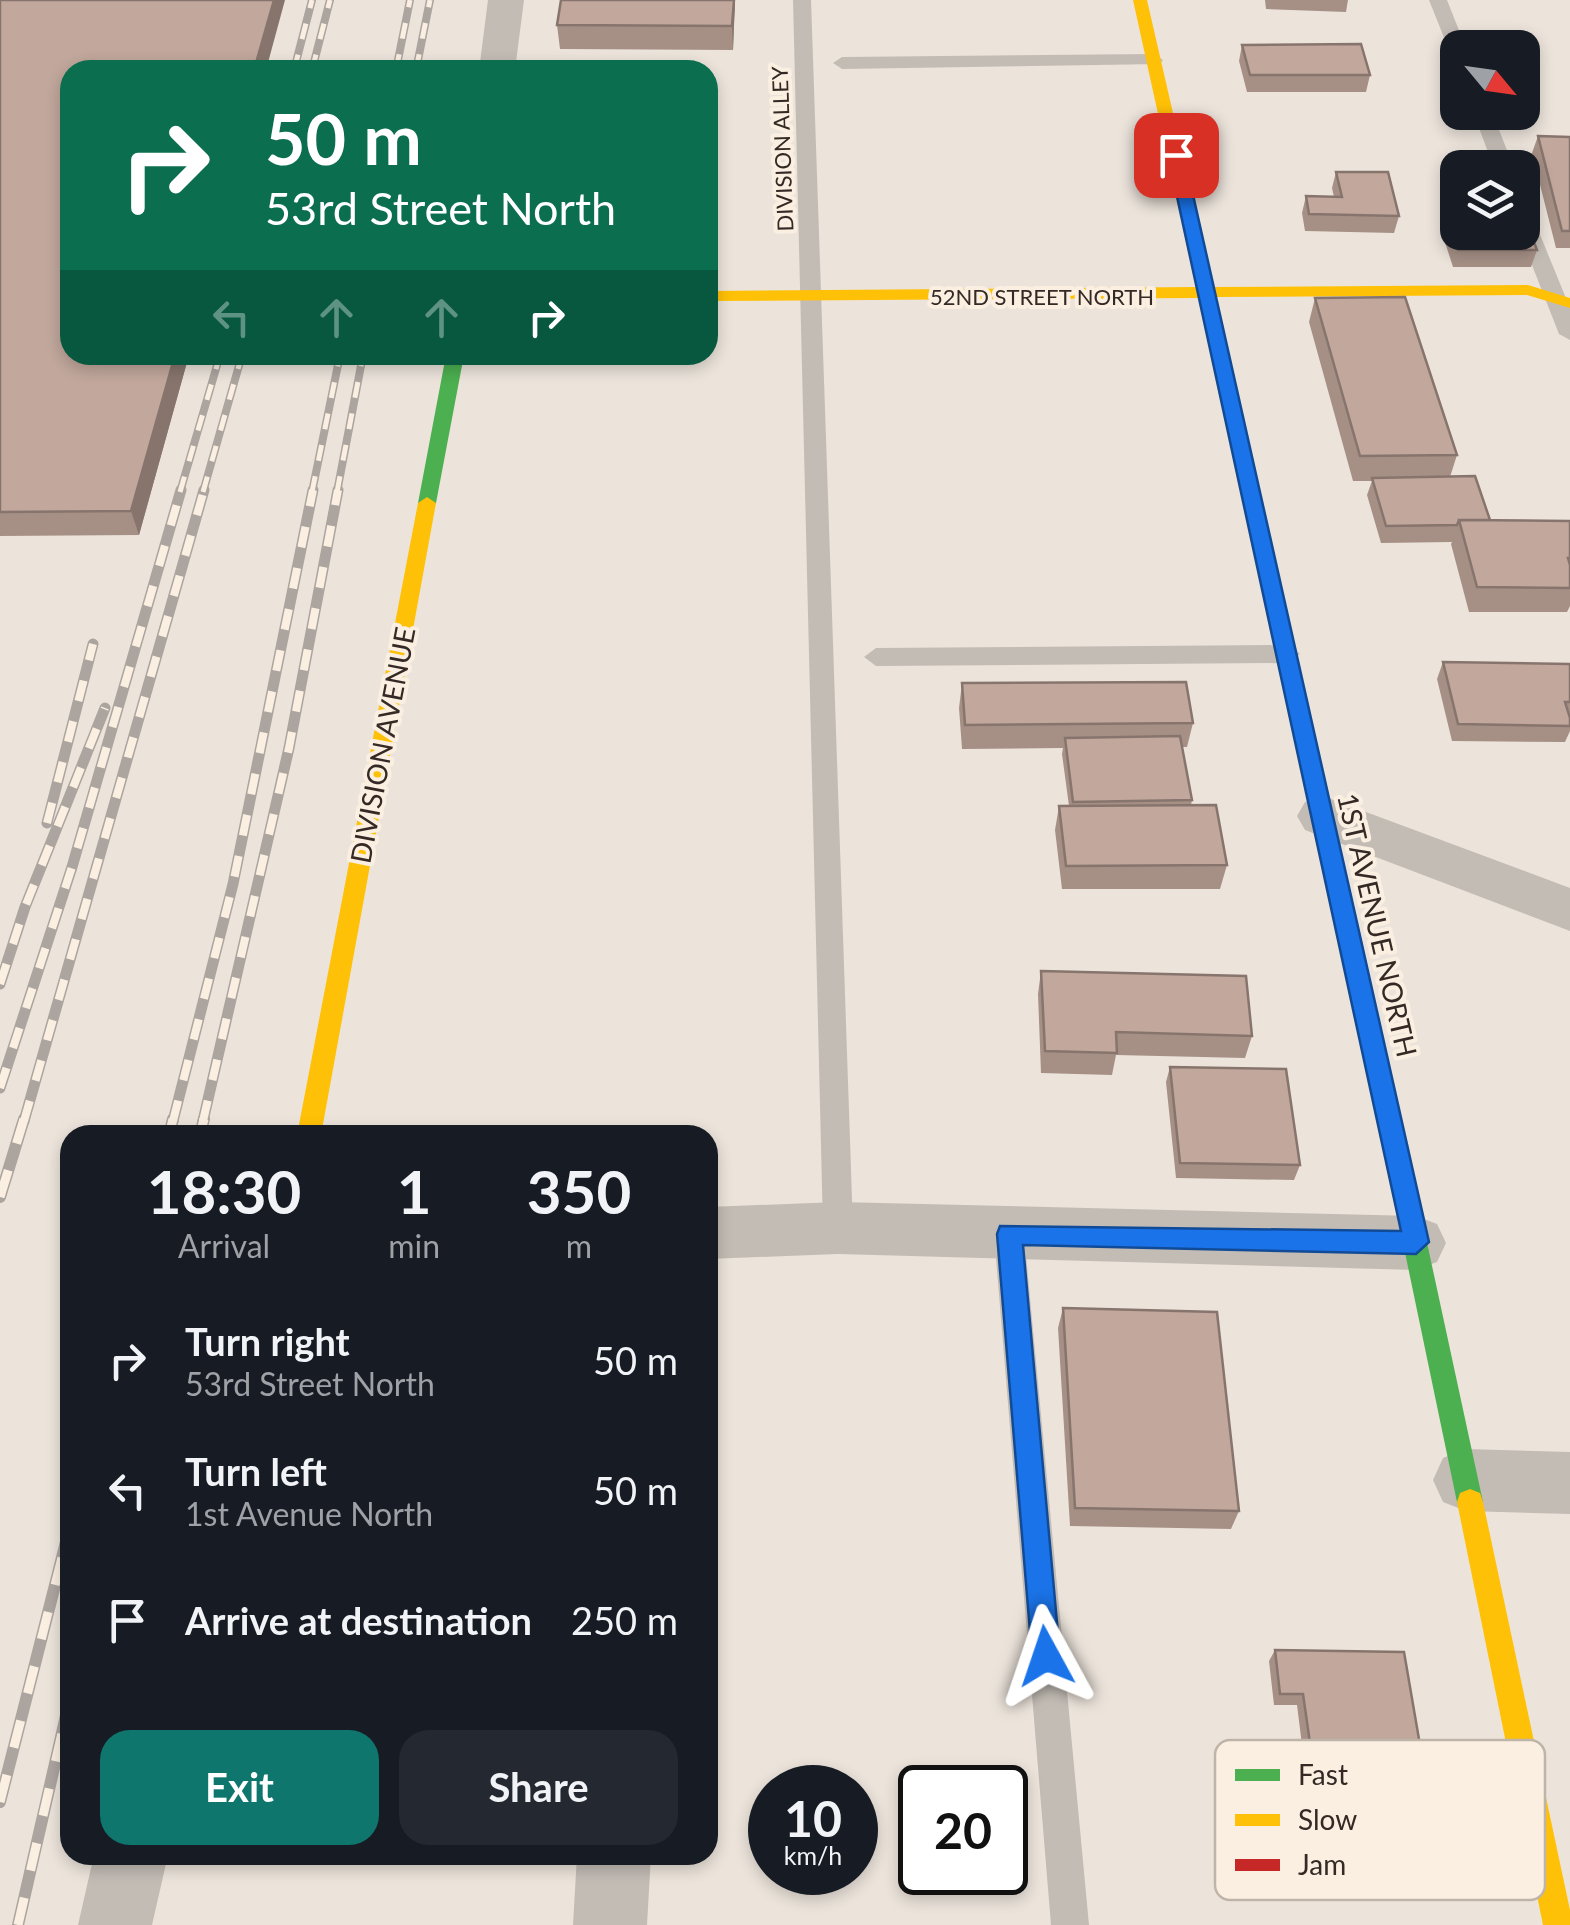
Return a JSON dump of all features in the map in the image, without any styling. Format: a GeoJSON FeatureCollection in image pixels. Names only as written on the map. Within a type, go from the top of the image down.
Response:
{"type":"FeatureCollection","features":[{"type":"Feature","properties":{"kind":"main road","name":"1ST AVENUE NORTH"},"geometry":{"type":"LineString","coordinates":[[1140,0],[1324,816],[1520,1740]]}},
{"type":"Feature","properties":{"kind":"main road","name":"52ND STREET NORTH"},"geometry":{"type":"LineString","coordinates":[[718,296],[1208,296],[1528,290],[1566,307]]}},
{"type":"Feature","properties":{"kind":"main road","name":"DIVISION AVENUE"},"geometry":{"type":"LineString","coordinates":[[311,1125],[453,365]]}},
{"type":"Feature","properties":{"kind":"main road","name":"1ST AVENUE NORTH"},"geometry":{"type":"LineString","coordinates":[[1545,1862],[1558,1925]]}},
{"type":"Feature","properties":{"kind":"street"},"geometry":{"type":"LineString","coordinates":[[498,60],[506,0]]}},
{"type":"Feature","properties":{"kind":"street"},"geometry":{"type":"LineString","coordinates":[[1324,816],[1570,910]]}},
{"type":"Feature","properties":{"kind":"street"},"geometry":{"type":"LineString","coordinates":[[718,1233],[838,1228],[1416,1242]]}},
{"type":"Feature","properties":{"kind":"street"},"geometry":{"type":"LineString","coordinates":[[1466,1480],[1570,1484]]}},
{"type":"Feature","properties":{"kind":"street"},"geometry":{"type":"LineString","coordinates":[[115,1925],[128,1865]]}},
{"type":"Feature","properties":{"kind":"street"},"geometry":{"type":"LineString","coordinates":[[610,1925],[613,1865]]}},
{"type":"Feature","properties":{"kind":"lane","name":"DIVISION ALLEY"},"geometry":{"type":"LineString","coordinates":[[802,0],[838,1228]]}},
{"type":"Feature","properties":{"kind":"lane"},"geometry":{"type":"LineString","coordinates":[[1438,0],[1450,30]]}},
{"type":"Feature","properties":{"kind":"lane"},"geometry":{"type":"LineString","coordinates":[[842,63],[1154,60]]}},
{"type":"Feature","properties":{"kind":"lane"},"geometry":{"type":"LineString","coordinates":[[1539,250],[1566,307]]}},
{"type":"Feature","properties":{"kind":"lane"},"geometry":{"type":"LineString","coordinates":[[876,657],[1288,654]]}},
{"type":"Feature","properties":{"kind":"lane"},"geometry":{"type":"LineString","coordinates":[[1009,1234],[1070,1925]]}},
{"type":"Feature","properties":{"kind":"building"},"geometry":{"type":"Polygon","coordinates":[[[0,0],[274,0],[257,60],[60,60],[60,365],[172,365],[131,511],[0,512],[0,0]]]}},
{"type":"Feature","properties":{"kind":"building"},"geometry":{"type":"Polygon","coordinates":[[[561,0],[734,0],[732,26],[557,25],[561,0]]]}},
{"type":"Feature","properties":{"kind":"building"},"geometry":{"type":"Polygon","coordinates":[[[1361,44],[1370,75],[1250,75],[1242,45],[1361,44]]]}},
{"type":"Feature","properties":{"kind":"building"},"geometry":{"type":"Polygon","coordinates":[[[1538,136],[1570,137],[1570,231],[1562,231],[1538,136]]]}},
{"type":"Feature","properties":{"kind":"building"},"geometry":{"type":"Polygon","coordinates":[[[1336,172],[1388,172],[1399,216],[1309,214],[1306,196],[1342,197],[1336,172]]]}},
{"type":"Feature","properties":{"kind":"building"},"geometry":{"type":"Polygon","coordinates":[[[1405,297],[1457,455],[1360,456],[1315,298],[1405,297]]]}},
{"type":"Feature","properties":{"kind":"building"},"geometry":{"type":"Polygon","coordinates":[[[1475,476],[1490,520],[1459,520],[1457,525],[1386,526],[1372,478],[1475,476]]]}},
{"type":"Feature","properties":{"kind":"building"},"geometry":{"type":"Polygon","coordinates":[[[1459,520],[1570,521],[1570,588],[1477,587],[1459,520]]]}},
{"type":"Feature","properties":{"kind":"building"},"geometry":{"type":"Polygon","coordinates":[[[1443,662],[1570,664],[1570,702],[1565,702],[1570,726],[1458,724],[1443,662]]]}},
{"type":"Feature","properties":{"kind":"building"},"geometry":{"type":"Polygon","coordinates":[[[1186,682],[1193,723],[965,725],[962,683],[1186,682]]]}},
{"type":"Feature","properties":{"kind":"building"},"geometry":{"type":"Polygon","coordinates":[[[1180,736],[1192,800],[1073,802],[1065,738],[1180,736]]]}},
{"type":"Feature","properties":{"kind":"building"},"geometry":{"type":"Polygon","coordinates":[[[1216,805],[1227,865],[1066,866],[1059,806],[1216,805]]]}},
{"type":"Feature","properties":{"kind":"building"},"geometry":{"type":"Polygon","coordinates":[[[1041,971],[1246,976],[1252,1036],[1116,1032],[1117,1053],[1045,1051],[1041,971]]]}},
{"type":"Feature","properties":{"kind":"building"},"geometry":{"type":"Polygon","coordinates":[[[1170,1067],[1286,1069],[1300,1165],[1180,1163],[1170,1067]]]}},
{"type":"Feature","properties":{"kind":"building"},"geometry":{"type":"Polygon","coordinates":[[[1063,1308],[1217,1312],[1239,1511],[1075,1508],[1063,1308]]]}},
{"type":"Feature","properties":{"kind":"building"},"geometry":{"type":"Polygon","coordinates":[[[1275,1650],[1404,1652],[1419,1740],[1310,1740],[1303,1694],[1280,1694],[1275,1650]]]}},
{"type":"Feature","properties":{"kind":"railway"},"geometry":{"type":"LineString","coordinates":[[297,60],[312,0]]}},
{"type":"Feature","properties":{"kind":"railway"},"geometry":{"type":"LineString","coordinates":[[315,60],[330,0]]}},
{"type":"Feature","properties":{"kind":"railway"},"geometry":{"type":"LineString","coordinates":[[398,60],[410,0]]}},
{"type":"Feature","properties":{"kind":"railway"},"geometry":{"type":"LineString","coordinates":[[418,60],[430,0]]}},
{"type":"Feature","properties":{"kind":"railway"},"geometry":{"type":"LineString","coordinates":[[180,492],[217,365]]}},
{"type":"Feature","properties":{"kind":"railway"},"geometry":{"type":"LineString","coordinates":[[203,492],[239,365]]}},
{"type":"Feature","properties":{"kind":"railway"},"geometry":{"type":"LineString","coordinates":[[312,492],[338,365]]}},
{"type":"Feature","properties":{"kind":"railway"},"geometry":{"type":"LineString","coordinates":[[337,492],[361,365]]}},
{"type":"Feature","properties":{"kind":"railway"},"geometry":{"type":"LineString","coordinates":[[0,1088],[72,867],[181,490]]}},
{"type":"Feature","properties":{"kind":"railway"},"geometry":{"type":"LineString","coordinates":[[24,1121],[204,490]]}},
{"type":"Feature","properties":{"kind":"railway"},"geometry":{"type":"LineString","coordinates":[[173,1121],[233,884],[313,490]]}},
{"type":"Feature","properties":{"kind":"railway"},"geometry":{"type":"LineString","coordinates":[[203,1121],[289,748],[338,490]]}},
{"type":"Feature","properties":{"kind":"railway"},"geometry":{"type":"LineString","coordinates":[[47,823],[93,644]]}},
{"type":"Feature","properties":{"kind":"railway"},"geometry":{"type":"LineString","coordinates":[[0,984],[25,907],[105,708]]}},
{"type":"Feature","properties":{"kind":"railway"},"geometry":{"type":"LineString","coordinates":[[0,1197],[24,1119]]}},
{"type":"Feature","properties":{"kind":"railway"},"geometry":{"type":"LineString","coordinates":[[172,1125],[173,1119]]}},
{"type":"Feature","properties":{"kind":"railway"},"geometry":{"type":"LineString","coordinates":[[202,1125],[204,1119]]}},
{"type":"Feature","properties":{"kind":"railway"},"geometry":{"type":"LineString","coordinates":[[0,1802],[60,1565]]}},
{"type":"Feature","properties":{"kind":"railway"},"geometry":{"type":"LineString","coordinates":[[18,1925],[60,1742]]}},
{"type":"Feature","properties":{"kind":"traffic: fast"},"geometry":{"type":"LineString","coordinates":[[427,503],[453,365]]}},
{"type":"Feature","properties":{"kind":"traffic: fast"},"geometry":{"type":"LineString","coordinates":[[1355,960],[1470,1502]]}},
{"type":"Feature","properties":{"kind":"traffic: slow"},"geometry":{"type":"LineString","coordinates":[[1140,0],[1245,469]]}},
{"type":"Feature","properties":{"kind":"traffic: slow"},"geometry":{"type":"LineString","coordinates":[[718,296],[1528,290],[1570,303]]}},
{"type":"Feature","properties":{"kind":"traffic: slow"},"geometry":{"type":"LineString","coordinates":[[311,1125],[427,503]]}},
{"type":"Feature","properties":{"kind":"traffic: slow"},"geometry":{"type":"LineString","coordinates":[[1470,1502],[1520,1740]]}},
{"type":"Feature","properties":{"kind":"traffic: slow"},"geometry":{"type":"LineString","coordinates":[[1545,1863],[1558,1925]]}},
{"type":"Feature","properties":{"kind":"traffic: jam"},"geometry":{"type":"LineString","coordinates":[[1245,469],[1355,960]]}},
{"type":"Feature","properties":{"kind":"route"},"geometry":{"type":"LineString","coordinates":[[1046,1656],[1009,1234],[1416,1242],[1176,155]]}}]}
